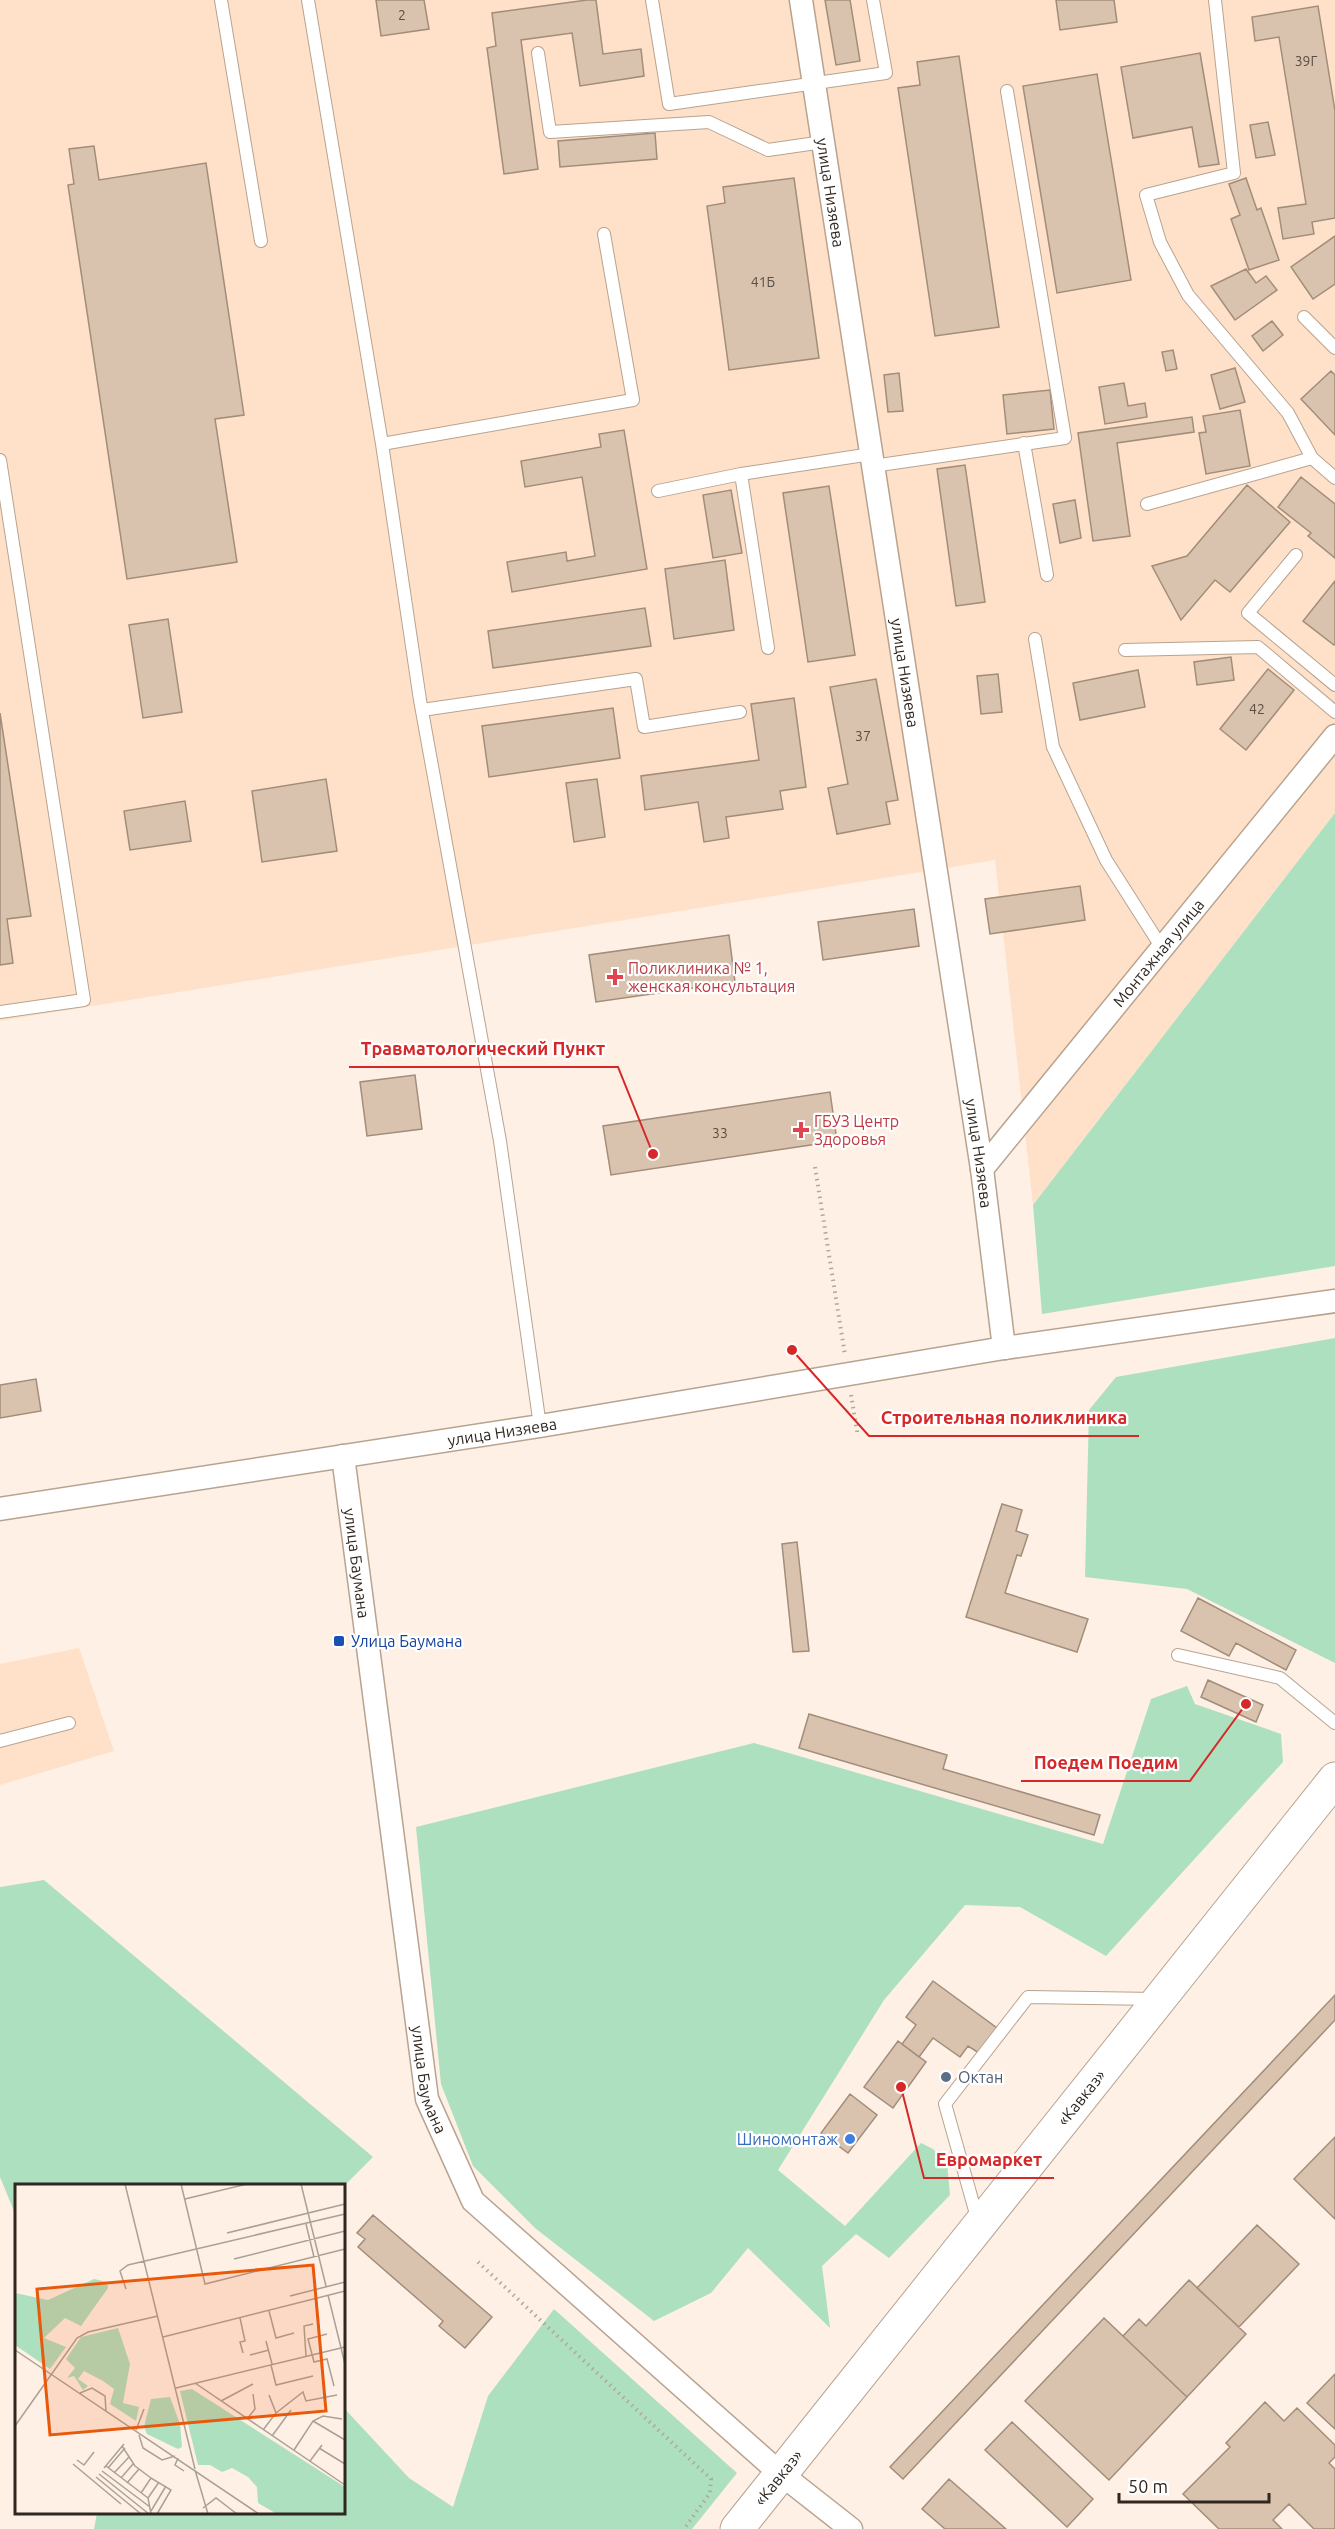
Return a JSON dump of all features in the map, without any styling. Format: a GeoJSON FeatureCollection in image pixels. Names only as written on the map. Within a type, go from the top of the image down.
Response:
{"type":"FeatureCollection","features":[{"type":"Feature","properties":{"kind":"highway","name":"«Кавказ»"},"geometry":{"type":"LineString","coordinates":[[737,2529],[1335,1779]]}},
{"type":"Feature","properties":{"kind":"street","name":"улица Низяева"},"geometry":{"type":"LineString","coordinates":[[801,0],[982,1169],[1004,1348]]}},
{"type":"Feature","properties":{"kind":"street","name":"Монтажная улица"},"geometry":{"type":"LineString","coordinates":[[982,1169],[1335,736]]}},
{"type":"Feature","properties":{"kind":"street","name":"улица Низяева"},"geometry":{"type":"LineString","coordinates":[[0,1509],[540,1426],[1004,1348],[1335,1301]]}},
{"type":"Feature","properties":{"kind":"street","name":"улица Баумана"},"geometry":{"type":"LineString","coordinates":[[343,1455],[427,2099],[451,2156],[473,2200],[781,2474],[851,2529]]}},
{"type":"Feature","properties":{"kind":"lane"},"geometry":{"type":"LineString","coordinates":[[221,0],[261,241]]}},
{"type":"Feature","properties":{"kind":"lane"},"geometry":{"type":"LineString","coordinates":[[308,0],[382,444],[422,710],[500,1141],[540,1426]]}},
{"type":"Feature","properties":{"kind":"lane"},"geometry":{"type":"LineString","coordinates":[[652,0],[669,104],[886,73],[873,0]]}},
{"type":"Feature","properties":{"kind":"lane"},"geometry":{"type":"LineString","coordinates":[[1215,0],[1234,173],[1146,195],[1160,242],[1188,295],[1288,413],[1312,458],[1335,478]]}},
{"type":"Feature","properties":{"kind":"lane"},"geometry":{"type":"LineString","coordinates":[[538,53],[550,132],[709,122],[768,150],[823,142]]}},
{"type":"Feature","properties":{"kind":"lane"},"geometry":{"type":"LineString","coordinates":[[658,491],[741,474],[1065,438],[1007,91]]}},
{"type":"Feature","properties":{"kind":"lane"},"geometry":{"type":"LineString","coordinates":[[382,444],[633,400],[604,234]]}},
{"type":"Feature","properties":{"kind":"lane"},"geometry":{"type":"LineString","coordinates":[[1304,316],[1335,348]]}},
{"type":"Feature","properties":{"kind":"lane"},"geometry":{"type":"LineString","coordinates":[[1024,443],[1047,575]]}},
{"type":"Feature","properties":{"kind":"lane"},"geometry":{"type":"LineString","coordinates":[[1147,504],[1312,458]]}},
{"type":"Feature","properties":{"kind":"lane"},"geometry":{"type":"LineString","coordinates":[[0,460],[84,1000],[0,1012]]}},
{"type":"Feature","properties":{"kind":"lane"},"geometry":{"type":"LineString","coordinates":[[741,474],[768,648]]}},
{"type":"Feature","properties":{"kind":"lane"},"geometry":{"type":"LineString","coordinates":[[1296,555],[1248,613],[1335,685]]}},
{"type":"Feature","properties":{"kind":"lane"},"geometry":{"type":"LineString","coordinates":[[1035,639],[1053,747],[1106,860],[1162,948]]}},
{"type":"Feature","properties":{"kind":"lane"},"geometry":{"type":"LineString","coordinates":[[1125,650],[1258,647],[1335,712]]}},
{"type":"Feature","properties":{"kind":"lane"},"geometry":{"type":"LineString","coordinates":[[422,710],[636,679],[644,727],[740,712]]}},
{"type":"Feature","properties":{"kind":"lane"},"geometry":{"type":"LineString","coordinates":[[1178,1654],[1280,1678],[1335,1723]]}},
{"type":"Feature","properties":{"kind":"lane"},"geometry":{"type":"LineString","coordinates":[[0,1741],[69,1723]]}},
{"type":"Feature","properties":{"kind":"lane"},"geometry":{"type":"LineString","coordinates":[[979,2226],[945,2104],[1028,1997],[1160,1999]]}},
{"type":"Feature","properties":{"kind":"path"},"geometry":{"type":"LineString","coordinates":[[815,1167],[858,1436]]}},
{"type":"Feature","properties":{"kind":"path"},"geometry":{"type":"LineString","coordinates":[[478,2262],[711,2479],[710,2493],[684,2529]]}},
{"type":"Feature","properties":{"kind":"shaded area"},"geometry":{"type":"Polygon","coordinates":[[[0,0],[1335,0],[1335,813],[1033,1205],[995,860],[0,1021],[0,0]]]}},
{"type":"Feature","properties":{"kind":"shaded area"},"geometry":{"type":"Polygon","coordinates":[[[79,1648],[114,1751],[0,1785],[0,1664],[79,1648]]]}},
{"type":"Feature","properties":{"kind":"green space"},"geometry":{"type":"Polygon","coordinates":[[[1335,813],[1335,1266],[1042,1314],[1033,1205],[1335,813]]]}},
{"type":"Feature","properties":{"kind":"green space"},"geometry":{"type":"Polygon","coordinates":[[[1335,1338],[1335,1663],[1187,1589],[1085,1577],[1089,1410],[1116,1377],[1335,1338]]]}},
{"type":"Feature","properties":{"kind":"green space"},"geometry":{"type":"Polygon","coordinates":[[[1187,1686],[1195,1704],[1281,1734],[1283,1762],[1106,1956],[1020,1907],[965,1905],[884,2000],[778,2170],[845,2226],[921,2143],[933,2149],[947,2163],[950,2195],[889,2258],[856,2234],[822,2266],[830,2328],[748,2248],[711,2293],[654,2321],[535,2228],[473,2166],[441,2084],[416,1827],[754,1743],[1103,1844],[1151,1699],[1187,1686]]]}},
{"type":"Feature","properties":{"kind":"green space"},"geometry":{"type":"Polygon","coordinates":[[[44,1880],[373,2157],[345,2185],[15,2184],[15,2214],[0,2177],[0,1887],[44,1880]]]}},
{"type":"Feature","properties":{"kind":"green space"},"geometry":{"type":"Polygon","coordinates":[[[554,2309],[737,2473],[692,2529],[94,2529],[97,2514],[345,2514],[345,2409],[409,2478],[453,2507],[488,2396],[554,2309]]]}},
{"type":"Feature","properties":{"kind":"building"},"geometry":{"type":"Polygon","coordinates":[[[376,0],[424,0],[429,29],[381,36],[376,0]]]}},
{"type":"Feature","properties":{"kind":"building"},"geometry":{"type":"Polygon","coordinates":[[[596,0],[603,54],[641,49],[644,76],[580,86],[572,33],[521,40],[538,169],[504,174],[487,48],[496,46],[492,13],[596,0]]]}},
{"type":"Feature","properties":{"kind":"building"},"geometry":{"type":"Polygon","coordinates":[[[825,0],[850,0],[860,61],[836,65],[825,0]]]}},
{"type":"Feature","properties":{"kind":"building"},"geometry":{"type":"Polygon","coordinates":[[[1056,0],[1114,0],[1117,22],[1060,30],[1056,0]]]}},
{"type":"Feature","properties":{"kind":"building"},"geometry":{"type":"Polygon","coordinates":[[[1318,6],[1335,111],[1335,218],[1312,222],[1314,234],[1283,239],[1278,208],[1306,204],[1279,37],[1255,41],[1252,17],[1318,6]]]}},
{"type":"Feature","properties":{"kind":"building"},"geometry":{"type":"Polygon","coordinates":[[[1200,53],[1219,164],[1199,167],[1192,127],[1133,138],[1121,67],[1200,53]]]}},
{"type":"Feature","properties":{"kind":"building"},"geometry":{"type":"Polygon","coordinates":[[[959,56],[999,327],[935,336],[898,88],[920,85],[917,62],[959,56]]]}},
{"type":"Feature","properties":{"kind":"building"},"geometry":{"type":"Polygon","coordinates":[[[1097,74],[1131,280],[1057,293],[1023,86],[1097,74]]]}},
{"type":"Feature","properties":{"kind":"building"},"geometry":{"type":"Polygon","coordinates":[[[1268,122],[1275,155],[1256,158],[1250,125],[1268,122]]]}},
{"type":"Feature","properties":{"kind":"building"},"geometry":{"type":"Polygon","coordinates":[[[655,133],[657,159],[560,167],[558,141],[655,133]]]}},
{"type":"Feature","properties":{"kind":"building"},"geometry":{"type":"Polygon","coordinates":[[[94,146],[99,180],[206,163],[244,415],[215,419],[237,562],[127,579],[68,185],[74,184],[69,149],[94,146]]]}},
{"type":"Feature","properties":{"kind":"building"},"geometry":{"type":"Polygon","coordinates":[[[794,178],[819,358],[729,370],[707,206],[725,203],[723,187],[794,178]]]}},
{"type":"Feature","properties":{"kind":"building"},"geometry":{"type":"Polygon","coordinates":[[[1246,178],[1257,210],[1261,208],[1279,260],[1249,270],[1231,219],[1240,215],[1229,184],[1246,178]]]}},
{"type":"Feature","properties":{"kind":"building"},"geometry":{"type":"Polygon","coordinates":[[[1335,236],[1335,284],[1313,299],[1291,267],[1335,236]]]}},
{"type":"Feature","properties":{"kind":"building"},"geometry":{"type":"Polygon","coordinates":[[[1246,269],[1256,283],[1266,276],[1277,290],[1235,320],[1211,286],[1246,269]]]}},
{"type":"Feature","properties":{"kind":"building"},"geometry":{"type":"Polygon","coordinates":[[[1272,321],[1283,335],[1263,351],[1252,336],[1272,321]]]}},
{"type":"Feature","properties":{"kind":"building"},"geometry":{"type":"Polygon","coordinates":[[[1173,350],[1177,369],[1166,371],[1162,352],[1173,350]]]}},
{"type":"Feature","properties":{"kind":"building"},"geometry":{"type":"Polygon","coordinates":[[[1235,368],[1245,402],[1220,409],[1211,375],[1235,368]]]}},
{"type":"Feature","properties":{"kind":"building"},"geometry":{"type":"Polygon","coordinates":[[[1331,371],[1335,375],[1335,435],[1301,399],[1331,371]]]}},
{"type":"Feature","properties":{"kind":"building"},"geometry":{"type":"Polygon","coordinates":[[[899,373],[903,411],[888,412],[884,375],[899,373]]]}},
{"type":"Feature","properties":{"kind":"building"},"geometry":{"type":"Polygon","coordinates":[[[1124,383],[1128,406],[1145,403],[1147,417],[1105,424],[1099,387],[1124,383]]]}},
{"type":"Feature","properties":{"kind":"building"},"geometry":{"type":"Polygon","coordinates":[[[1050,390],[1054,429],[1007,434],[1003,395],[1050,390]]]}},
{"type":"Feature","properties":{"kind":"building"},"geometry":{"type":"Polygon","coordinates":[[[1240,410],[1250,466],[1206,474],[1199,433],[1206,432],[1203,416],[1240,410]]]}},
{"type":"Feature","properties":{"kind":"building"},"geometry":{"type":"Polygon","coordinates":[[[1192,417],[1194,432],[1117,443],[1130,536],[1093,541],[1078,433],[1192,417]]]}},
{"type":"Feature","properties":{"kind":"building"},"geometry":{"type":"Polygon","coordinates":[[[624,430],[647,569],[512,592],[507,562],[566,552],[567,561],[595,556],[582,477],[525,487],[521,461],[601,447],[599,434],[624,430]]]}},
{"type":"Feature","properties":{"kind":"building"},"geometry":{"type":"Polygon","coordinates":[[[965,465],[985,602],[956,606],[937,469],[965,465]]]}},
{"type":"Feature","properties":{"kind":"building"},"geometry":{"type":"Polygon","coordinates":[[[1301,477],[1335,504],[1335,558],[1308,536],[1311,533],[1278,507],[1301,477]]]}},
{"type":"Feature","properties":{"kind":"building"},"geometry":{"type":"Polygon","coordinates":[[[1247,485],[1290,522],[1230,592],[1215,580],[1181,620],[1152,566],[1187,556],[1247,485]]]}},
{"type":"Feature","properties":{"kind":"building"},"geometry":{"type":"Polygon","coordinates":[[[829,486],[855,655],[808,662],[783,493],[829,486]]]}},
{"type":"Feature","properties":{"kind":"building"},"geometry":{"type":"Polygon","coordinates":[[[731,490],[742,553],[713,558],[703,495],[731,490]]]}},
{"type":"Feature","properties":{"kind":"building"},"geometry":{"type":"Polygon","coordinates":[[[1075,500],[1081,538],[1060,543],[1053,504],[1075,500]]]}},
{"type":"Feature","properties":{"kind":"building"},"geometry":{"type":"Polygon","coordinates":[[[725,560],[734,630],[674,639],[665,569],[725,560]]]}},
{"type":"Feature","properties":{"kind":"building"},"geometry":{"type":"Polygon","coordinates":[[[1335,581],[1335,644],[1334,645],[1303,621],[1335,581]]]}},
{"type":"Feature","properties":{"kind":"building"},"geometry":{"type":"Polygon","coordinates":[[[645,608],[651,646],[493,668],[488,631],[645,608]]]}},
{"type":"Feature","properties":{"kind":"building"},"geometry":{"type":"Polygon","coordinates":[[[168,619],[182,712],[143,718],[129,625],[168,619]]]}},
{"type":"Feature","properties":{"kind":"building"},"geometry":{"type":"Polygon","coordinates":[[[1231,657],[1234,680],[1197,685],[1194,662],[1231,657]]]}},
{"type":"Feature","properties":{"kind":"building"},"geometry":{"type":"Polygon","coordinates":[[[1268,669],[1294,690],[1246,750],[1220,729],[1268,669]]]}},
{"type":"Feature","properties":{"kind":"building"},"geometry":{"type":"Polygon","coordinates":[[[1138,670],[1145,707],[1080,720],[1073,683],[1138,670]]]}},
{"type":"Feature","properties":{"kind":"building"},"geometry":{"type":"Polygon","coordinates":[[[998,674],[1002,712],[981,714],[977,676],[998,674]]]}},
{"type":"Feature","properties":{"kind":"building"},"geometry":{"type":"Polygon","coordinates":[[[876,679],[898,800],[886,802],[890,824],[837,834],[828,788],[848,784],[830,687],[876,679]]]}},
{"type":"Feature","properties":{"kind":"building"},"geometry":{"type":"Polygon","coordinates":[[[794,698],[806,787],[780,791],[783,809],[726,817],[729,838],[704,842],[698,802],[645,810],[641,776],[759,760],[751,704],[794,698]]]}},
{"type":"Feature","properties":{"kind":"building"},"geometry":{"type":"Polygon","coordinates":[[[613,708],[620,758],[489,777],[482,726],[613,708]]]}},
{"type":"Feature","properties":{"kind":"building"},"geometry":{"type":"Polygon","coordinates":[[[0,713],[31,916],[7,919],[13,963],[0,965],[0,713]]]}},
{"type":"Feature","properties":{"kind":"building"},"geometry":{"type":"Polygon","coordinates":[[[326,779],[337,851],[262,862],[252,791],[326,779]]]}},
{"type":"Feature","properties":{"kind":"building"},"geometry":{"type":"Polygon","coordinates":[[[597,779],[605,837],[574,842],[566,783],[597,779]]]}},
{"type":"Feature","properties":{"kind":"building"},"geometry":{"type":"Polygon","coordinates":[[[185,801],[191,841],[130,850],[124,811],[185,801]]]}},
{"type":"Feature","properties":{"kind":"building"},"geometry":{"type":"Polygon","coordinates":[[[1080,886],[1085,920],[990,934],[985,899],[1080,886]]]}},
{"type":"Feature","properties":{"kind":"building"},"geometry":{"type":"Polygon","coordinates":[[[914,909],[919,946],[823,960],[818,922],[914,909]]]}},
{"type":"Feature","properties":{"kind":"building"},"geometry":{"type":"Polygon","coordinates":[[[729,935],[735,982],[596,1002],[589,955],[729,935]]]}},
{"type":"Feature","properties":{"kind":"building"},"geometry":{"type":"Polygon","coordinates":[[[415,1075],[422,1129],[367,1136],[360,1082],[415,1075]]]}},
{"type":"Feature","properties":{"kind":"building"},"geometry":{"type":"Polygon","coordinates":[[[830,1092],[837,1141],[611,1175],[603,1126],[830,1092]]]}},
{"type":"Feature","properties":{"kind":"building"},"geometry":{"type":"Polygon","coordinates":[[[36,1379],[41,1411],[0,1418],[0,1385],[36,1379]]]}},
{"type":"Feature","properties":{"kind":"building"},"geometry":{"type":"Polygon","coordinates":[[[1002,1504],[1022,1510],[1016,1531],[1028,1535],[1021,1556],[1017,1555],[1005,1593],[1088,1619],[1077,1652],[966,1617],[1002,1504]]]}},
{"type":"Feature","properties":{"kind":"building"},"geometry":{"type":"Polygon","coordinates":[[[797,1542],[809,1651],[793,1652],[782,1544],[797,1542]]]}},
{"type":"Feature","properties":{"kind":"building"},"geometry":{"type":"Polygon","coordinates":[[[1198,1598],[1296,1650],[1286,1670],[1236,1643],[1229,1656],[1181,1631],[1198,1598]]]}},
{"type":"Feature","properties":{"kind":"building"},"geometry":{"type":"Polygon","coordinates":[[[1208,1680],[1263,1705],[1256,1722],[1201,1697],[1208,1680]]]}},
{"type":"Feature","properties":{"kind":"building"},"geometry":{"type":"Polygon","coordinates":[[[809,1714],[947,1755],[943,1769],[1100,1815],[1094,1835],[799,1748],[809,1714]]]}},
{"type":"Feature","properties":{"kind":"building"},"geometry":{"type":"Polygon","coordinates":[[[933,1981],[997,2028],[979,2053],[968,2046],[960,2057],[933,2038],[919,2057],[902,2044],[916,2025],[906,2017],[933,1981]]]}},
{"type":"Feature","properties":{"kind":"building"},"geometry":{"type":"Polygon","coordinates":[[[1335,1995],[1335,2020],[903,2479],[890,2467],[1335,1995]]]}},
{"type":"Feature","properties":{"kind":"building"},"geometry":{"type":"Polygon","coordinates":[[[898,2041],[926,2062],[893,2108],[864,2087],[898,2041]]]}},
{"type":"Feature","properties":{"kind":"building"},"geometry":{"type":"Polygon","coordinates":[[[850,2094],[877,2115],[848,2153],[821,2133],[850,2094]]]}},
{"type":"Feature","properties":{"kind":"building"},"geometry":{"type":"Polygon","coordinates":[[[1335,2137],[1335,2219],[1294,2179],[1335,2137]]]}},
{"type":"Feature","properties":{"kind":"building"},"geometry":{"type":"Polygon","coordinates":[[[373,2215],[492,2317],[465,2348],[439,2326],[443,2321],[358,2247],[365,2239],[357,2233],[373,2215]]]}},
{"type":"Feature","properties":{"kind":"building"},"geometry":{"type":"Polygon","coordinates":[[[1257,2225],[1299,2264],[1239,2327],[1197,2288],[1257,2225]]]}},
{"type":"Feature","properties":{"kind":"building"},"geometry":{"type":"Polygon","coordinates":[[[1189,2280],[1246,2334],[1187,2397],[1123,2336],[1139,2319],[1146,2326],[1189,2280]]]}},
{"type":"Feature","properties":{"kind":"building"},"geometry":{"type":"Polygon","coordinates":[[[1104,2318],[1187,2397],[1109,2480],[1025,2401],[1104,2318]]]}},
{"type":"Feature","properties":{"kind":"building"},"geometry":{"type":"Polygon","coordinates":[[[1335,2374],[1335,2429],[1307,2403],[1335,2374]]]}},
{"type":"Feature","properties":{"kind":"building"},"geometry":{"type":"Polygon","coordinates":[[[1265,2402],[1284,2421],[1297,2408],[1335,2445],[1335,2457],[1329,2463],[1335,2469],[1335,2529],[1314,2529],[1289,2504],[1273,2520],[1282,2529],[1219,2529],[1183,2494],[1230,2447],[1226,2443],[1265,2402]]]}},
{"type":"Feature","properties":{"kind":"building"},"geometry":{"type":"Polygon","coordinates":[[[1012,2422],[1093,2499],[1067,2527],[985,2450],[1012,2422]]]}},
{"type":"Feature","properties":{"kind":"building"},"geometry":{"type":"Polygon","coordinates":[[[949,2479],[1006,2529],[945,2529],[922,2509],[949,2479]]]}},
{"type":"Feature","properties":{"kind":"place","name":"Поликлиника № 1, женская консультация"},"geometry":{"type":"Point","coordinates":[615,977]}},
{"type":"Feature","properties":{"kind":"place","name":"ГБУЗ Центр Здоровья"},"geometry":{"type":"Point","coordinates":[801,1130]}},
{"type":"Feature","properties":{"kind":"place","name":"Травматологический Пункт"},"geometry":{"type":"Point","coordinates":[653,1154]}},
{"type":"Feature","properties":{"kind":"place","name":"Строительная поликлиника"},"geometry":{"type":"Point","coordinates":[792,1350]}},
{"type":"Feature","properties":{"kind":"place","name":"Улица Баумана"},"geometry":{"type":"Point","coordinates":[339,1641]}},
{"type":"Feature","properties":{"kind":"place","name":"Поедем Поедим"},"geometry":{"type":"Point","coordinates":[1246,1704]}},
{"type":"Feature","properties":{"kind":"place","name":"Октан"},"geometry":{"type":"Point","coordinates":[946,2077]}},
{"type":"Feature","properties":{"kind":"place","name":"Евромаркет"},"geometry":{"type":"Point","coordinates":[901,2087]}},
{"type":"Feature","properties":{"kind":"place","name":"Шиномонтаж"},"geometry":{"type":"Point","coordinates":[850,2139]}}]}
